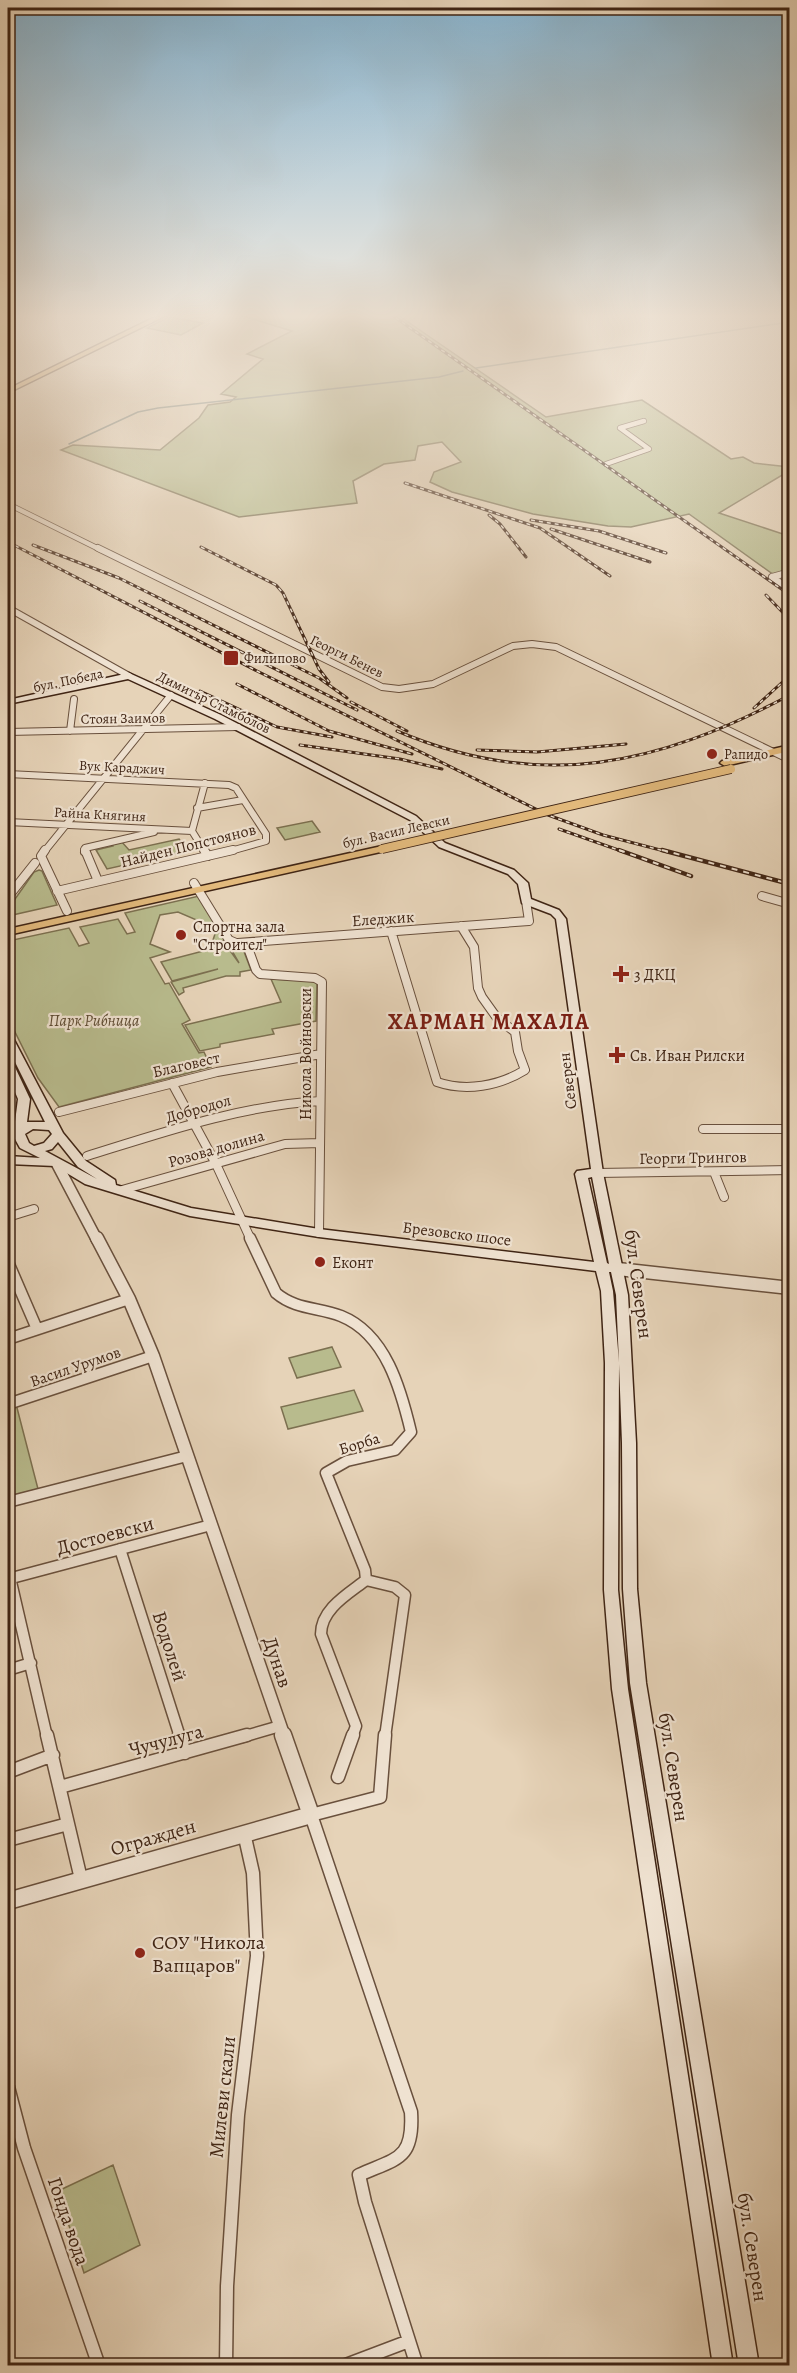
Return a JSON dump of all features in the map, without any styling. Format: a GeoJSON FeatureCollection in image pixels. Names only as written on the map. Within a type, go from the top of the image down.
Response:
{"type":"FeatureCollection","features":[{"type":"Feature","properties":{"kind":"main road","name":"Димитър Стамболов"},"geometry":{"type":"LineString","coordinates":[[132,678],[238,727],[410,816],[442,844],[516,875],[523,883],[526,901]]}},
{"type":"Feature","properties":{"kind":"main road","name":"бул. Победа"},"geometry":{"type":"LineString","coordinates":[[8,702],[132,678]]}},
{"type":"Feature","properties":{"kind":"main road","name":"бул. Победа"},"geometry":{"type":"LineString","coordinates":[[8,707],[132,678]]}},
{"type":"Feature","properties":{"kind":"main road","name":"бул. Васил Левски"},"geometry":{"type":"LineString","coordinates":[[8,924],[196,886],[728,766],[783,756],[789,748]]}},
{"type":"Feature","properties":{"kind":"main road","name":"бул. Васил Левски"},"geometry":{"type":"LineString","coordinates":[[8,932],[196,886]]}},
{"type":"Feature","properties":{"kind":"main road","name":"Северен"},"geometry":{"type":"LineString","coordinates":[[526,901],[555,912],[561,919],[597,1173]]}},
{"type":"Feature","properties":{"kind":"main road","name":"Брезовско шосе"},"geometry":{"type":"LineString","coordinates":[[8,1038],[56,1131],[82,1164],[123,1191]]}},
{"type":"Feature","properties":{"kind":"main road"},"geometry":{"type":"LineString","coordinates":[[8,1065],[24,1099],[15,1134]]}},
{"type":"Feature","properties":{"kind":"main road"},"geometry":{"type":"LineString","coordinates":[[8,1155],[34,1150],[52,1143],[56,1131],[37,1124],[15,1134]]}},
{"type":"Feature","properties":{"kind":"main road","name":"Брезовско шосе"},"geometry":{"type":"LineString","coordinates":[[15,1134],[24,1145],[89,1181],[190,1212],[319,1233],[610,1268]]}},
{"type":"Feature","properties":{"kind":"main road"},"geometry":{"type":"LineString","coordinates":[[8,1160],[57,1164]]}},
{"type":"Feature","properties":{"kind":"main road","name":"бул. Северен"},"geometry":{"type":"LineString","coordinates":[[723,2366],[620,1689],[611,1590],[612,1363],[607,1291],[610,1268],[581,1174],[597,1173],[610,1268],[626,1349],[630,1589],[638,1683],[749,2366]]}},
{"type":"Feature","properties":{"kind":"street"},"geometry":{"type":"LineString","coordinates":[[606,464],[649,449],[620,428],[637,424]]}},
{"type":"Feature","properties":{"kind":"street","name":"Георги Бенев"},"geometry":{"type":"LineString","coordinates":[[8,504],[382,687],[414,689],[439,681],[513,646],[532,643],[551,645],[574,654],[783,756]]}},
{"type":"Feature","properties":{"kind":"street"},"geometry":{"type":"LineString","coordinates":[[789,572],[772,577],[789,590]]}},
{"type":"Feature","properties":{"kind":"street","name":"Димитър Стамболов"},"geometry":{"type":"LineString","coordinates":[[8,608],[132,678]]}},
{"type":"Feature","properties":{"kind":"street"},"geometry":{"type":"LineString","coordinates":[[67,911],[41,856],[171,695]]}},
{"type":"Feature","properties":{"kind":"street"},"geometry":{"type":"LineString","coordinates":[[70,731],[74,699]]}},
{"type":"Feature","properties":{"kind":"street","name":"Стоян Заимов"},"geometry":{"type":"LineString","coordinates":[[8,732],[238,727]]}},
{"type":"Feature","properties":{"kind":"street"},"geometry":{"type":"LineString","coordinates":[[104,739],[107,730]]}},
{"type":"Feature","properties":{"kind":"street","name":"Вук Караджич"},"geometry":{"type":"LineString","coordinates":[[8,774],[205,783],[229,785],[236,788]]}},
{"type":"Feature","properties":{"kind":"street"},"geometry":{"type":"LineString","coordinates":[[205,783],[192,831],[208,856]]}},
{"type":"Feature","properties":{"kind":"street","name":"Найден Попстоянов"},"geometry":{"type":"LineString","coordinates":[[57,891],[266,841],[266,834],[236,788]]}},
{"type":"Feature","properties":{"kind":"street"},"geometry":{"type":"LineString","coordinates":[[197,808],[243,800]]}},
{"type":"Feature","properties":{"kind":"street","name":"Райна Княгиня"},"geometry":{"type":"LineString","coordinates":[[8,822],[192,831]]}},
{"type":"Feature","properties":{"kind":"street"},"geometry":{"type":"LineString","coordinates":[[98,881],[84,853],[85,848],[165,829]]}},
{"type":"Feature","properties":{"kind":"street"},"geometry":{"type":"LineString","coordinates":[[8,897],[35,863]]}},
{"type":"Feature","properties":{"kind":"street","name":"Никола Войновски"},"geometry":{"type":"LineString","coordinates":[[196,886],[229,940],[248,948],[256,970],[260,974],[315,978],[322,982],[319,1233]]}},
{"type":"Feature","properties":{"kind":"street"},"geometry":{"type":"LineString","coordinates":[[762,896],[789,904]]}},
{"type":"Feature","properties":{"kind":"street"},"geometry":{"type":"LineString","coordinates":[[526,901],[529,921]]}},
{"type":"Feature","properties":{"kind":"street","name":"Еледжик"},"geometry":{"type":"LineString","coordinates":[[238,943],[529,921]]}},
{"type":"Feature","properties":{"kind":"street"},"geometry":{"type":"LineString","coordinates":[[391,931],[437,1082],[463,1087],[512,1078],[525,1070],[518,1051],[515,1032],[496,1018],[478,988],[474,947],[461,926]]}},
{"type":"Feature","properties":{"kind":"street","name":"Благовест"},"geometry":{"type":"LineString","coordinates":[[59,1112],[217,1072],[321,1054]]}},
{"type":"Feature","properties":{"kind":"street"},"geometry":{"type":"LineString","coordinates":[[172,1083],[245,1222]]}},
{"type":"Feature","properties":{"kind":"street","name":"Добродол"},"geometry":{"type":"LineString","coordinates":[[87,1156],[195,1124],[278,1104],[320,1101]]}},
{"type":"Feature","properties":{"kind":"street"},"geometry":{"type":"LineString","coordinates":[[704,1129],[789,1129]]}},
{"type":"Feature","properties":{"kind":"street","name":"Розова долина"},"geometry":{"type":"LineString","coordinates":[[123,1191],[285,1144],[320,1143]]}},
{"type":"Feature","properties":{"kind":"street","name":"Дунав"},"geometry":{"type":"LineString","coordinates":[[57,1164],[129,1299],[153,1356],[411,2112],[413,2131],[411,2145],[406,2153],[359,2175],[365,2202],[409,2341]]}},
{"type":"Feature","properties":{"kind":"street","name":"Георги Трингов"},"geometry":{"type":"LineString","coordinates":[[597,1173],[789,1170]]}},
{"type":"Feature","properties":{"kind":"street"},"geometry":{"type":"LineString","coordinates":[[714,1172],[724,1197]]}},
{"type":"Feature","properties":{"kind":"street"},"geometry":{"type":"LineString","coordinates":[[73,1193],[89,1181]]}},
{"type":"Feature","properties":{"kind":"street"},"geometry":{"type":"LineString","coordinates":[[8,1217],[34,1209]]}},
{"type":"Feature","properties":{"kind":"street","name":"Борба"},"geometry":{"type":"LineString","coordinates":[[245,1222],[278,1295],[296,1305],[343,1317],[364,1330],[386,1360],[405,1401],[411,1432],[395,1450],[347,1461],[326,1473],[365,1570],[366,1580]]}},
{"type":"Feature","properties":{"kind":"street"},"geometry":{"type":"LineString","coordinates":[[8,1262],[37,1329]]}},
{"type":"Feature","properties":{"kind":"street","name":"Брезовско шосе"},"geometry":{"type":"LineString","coordinates":[[610,1268],[789,1288]]}},
{"type":"Feature","properties":{"kind":"street"},"geometry":{"type":"LineString","coordinates":[[8,1339],[129,1299]]}},
{"type":"Feature","properties":{"kind":"street","name":"Васил Урумов"},"geometry":{"type":"LineString","coordinates":[[8,1404],[153,1356]]}},
{"type":"Feature","properties":{"kind":"street"},"geometry":{"type":"LineString","coordinates":[[8,1502],[187,1456]]}},
{"type":"Feature","properties":{"kind":"street","name":"Достоевски"},"geometry":{"type":"LineString","coordinates":[[8,1575],[211,1525]]}},
{"type":"Feature","properties":{"kind":"street","name":"Водолей"},"geometry":{"type":"LineString","coordinates":[[120,1549],[185,1754]]}},
{"type":"Feature","properties":{"kind":"street"},"geometry":{"type":"LineString","coordinates":[[8,1575],[31,1663],[81,1880]]}},
{"type":"Feature","properties":{"kind":"street"},"geometry":{"type":"LineString","coordinates":[[310,1815],[380,1797],[387,1718],[405,1595],[394,1587],[366,1580],[336,1604],[321,1622],[321,1634],[356,1726],[338,1777]]}},
{"type":"Feature","properties":{"kind":"street"},"geometry":{"type":"LineString","coordinates":[[8,1670],[31,1663]]}},
{"type":"Feature","properties":{"kind":"street","name":"Чучулуга"},"geometry":{"type":"LineString","coordinates":[[60,1787],[280,1726]]}},
{"type":"Feature","properties":{"kind":"street"},"geometry":{"type":"LineString","coordinates":[[8,1772],[53,1755]]}},
{"type":"Feature","properties":{"kind":"street","name":"Огражден"},"geometry":{"type":"LineString","coordinates":[[8,1901],[310,1815]]}},
{"type":"Feature","properties":{"kind":"street"},"geometry":{"type":"LineString","coordinates":[[8,1840],[68,1824]]}},
{"type":"Feature","properties":{"kind":"street","name":"Милеви скали"},"geometry":{"type":"LineString","coordinates":[[226,2366],[227,2286],[238,2115],[257,1956],[254,1882],[244,1833]]}},
{"type":"Feature","properties":{"kind":"street","name":"Гонда вода"},"geometry":{"type":"LineString","coordinates":[[8,2087],[24,2148],[99,2366]]}},
{"type":"Feature","properties":{"kind":"street"},"geometry":{"type":"LineString","coordinates":[[343,2366],[409,2341],[417,2366]]}},
{"type":"Feature","properties":{"kind":"green space"},"geometry":{"type":"Polygon","coordinates":[[[192,424],[678,424],[731,459],[743,457],[754,463],[789,467],[789,471],[719,513],[789,536],[789,571],[774,575],[689,514],[631,527],[608,526],[533,514],[452,492],[430,482],[434,472],[461,462],[442,442],[418,446],[415,460],[384,464],[353,481],[357,503],[239,517],[61,450],[73,445],[160,450],[192,424]]]}},
{"type":"Feature","properties":{"kind":"green space"},"geometry":{"type":"Polygon","coordinates":[[[312,821],[320,832],[285,840],[277,828],[312,821]]]}},
{"type":"Feature","properties":{"kind":"green space"},"geometry":{"type":"Polygon","coordinates":[[[179,839],[187,851],[107,869],[96,850],[113,846],[112,843],[121,841],[129,850],[179,839]]]}},
{"type":"Feature","properties":{"kind":"green space"},"geometry":{"type":"Polygon","coordinates":[[[42,871],[57,905],[8,916],[8,909],[34,872],[42,871]]]}},
{"type":"Feature","properties":{"kind":"green space","name":"Парк Рибница"},"geometry":{"type":"Polygon","coordinates":[[[199,896],[226,940],[212,943],[216,931],[213,927],[178,912],[160,915],[150,944],[170,952],[150,958],[165,984],[169,983],[190,1020],[182,1024],[199,1053],[204,1052],[211,1067],[59,1107],[38,1078],[8,1018],[8,941],[69,928],[79,946],[89,943],[80,927],[118,919],[127,934],[135,932],[125,913],[199,896]]]}},
{"type":"Feature","properties":{"kind":"green space"},"geometry":{"type":"Polygon","coordinates":[[[228,944],[243,949],[251,970],[240,972],[240,976],[226,976],[183,988],[184,992],[179,995],[171,982],[218,969],[172,981],[161,962],[226,945],[239,963],[228,944]]]}},
{"type":"Feature","properties":{"kind":"green space"},"geometry":{"type":"Polygon","coordinates":[[[271,979],[317,981],[316,1021],[272,1029],[274,1034],[220,1044],[220,1047],[200,1051],[185,1025],[281,1002],[271,979]]]}},
{"type":"Feature","properties":{"kind":"green space"},"geometry":{"type":"Polygon","coordinates":[[[332,1347],[341,1367],[297,1378],[289,1358],[332,1347]]]}},
{"type":"Feature","properties":{"kind":"green space"},"geometry":{"type":"Polygon","coordinates":[[[354,1390],[363,1411],[288,1429],[281,1407],[354,1390]]]}},
{"type":"Feature","properties":{"kind":"green space"},"geometry":{"type":"Polygon","coordinates":[[[16,1404],[38,1489],[8,1497],[8,1407],[16,1404]]]}},
{"type":"Feature","properties":{"kind":"green space"},"geometry":{"type":"Polygon","coordinates":[[[113,2165],[140,2245],[84,2273],[58,2191],[113,2165]]]}},
{"type":"Feature","properties":{"kind":"waterway"},"geometry":{"type":"LineString","coordinates":[[69,444],[113,424]]}},
{"type":"Feature","properties":{"kind":"railway"},"geometry":{"type":"LineString","coordinates":[[546,424],[790,595]]}},
{"type":"Feature","properties":{"kind":"railway"},"geometry":{"type":"LineString","coordinates":[[405,483],[540,528],[610,576]]}},
{"type":"Feature","properties":{"kind":"railway"},"geometry":{"type":"LineString","coordinates":[[489,515],[500,524],[526,557]]}},
{"type":"Feature","properties":{"kind":"railway"},"geometry":{"type":"LineString","coordinates":[[531,520],[599,531],[666,553]]}},
{"type":"Feature","properties":{"kind":"railway"},"geometry":{"type":"LineString","coordinates":[[551,529],[650,562]]}},
{"type":"Feature","properties":{"kind":"railway"},"geometry":{"type":"LineString","coordinates":[[8,542],[257,671],[548,815],[603,835],[668,852]]}},
{"type":"Feature","properties":{"kind":"railway"},"geometry":{"type":"LineString","coordinates":[[33,545],[119,578],[319,678],[347,698]]}},
{"type":"Feature","properties":{"kind":"railway"},"geometry":{"type":"LineString","coordinates":[[201,547],[276,585],[283,593],[319,669],[329,682]]}},
{"type":"Feature","properties":{"kind":"railway"},"geometry":{"type":"LineString","coordinates":[[766,595],[790,620]]}},
{"type":"Feature","properties":{"kind":"railway"},"geometry":{"type":"LineString","coordinates":[[140,601],[357,710]]}},
{"type":"Feature","properties":{"kind":"railway"},"geometry":{"type":"LineString","coordinates":[[754,708],[788,677]]}},
{"type":"Feature","properties":{"kind":"railway"},"geometry":{"type":"LineString","coordinates":[[237,684],[329,731],[412,754]]}},
{"type":"Feature","properties":{"kind":"railway"},"geometry":{"type":"LineString","coordinates":[[200,691],[277,727],[332,737]]}},
{"type":"Feature","properties":{"kind":"railway"},"geometry":{"type":"LineString","coordinates":[[397,731],[450,750],[500,761],[549,765],[597,762],[645,754],[692,739],[741,719],[790,695]]}},
{"type":"Feature","properties":{"kind":"railway"},"geometry":{"type":"LineString","coordinates":[[351,702],[407,731]]}},
{"type":"Feature","properties":{"kind":"railway"},"geometry":{"type":"LineString","coordinates":[[477,750],[537,752],[626,744]]}},
{"type":"Feature","properties":{"kind":"railway"},"geometry":{"type":"LineString","coordinates":[[300,745],[400,759],[442,769]]}},
{"type":"Feature","properties":{"kind":"railway"},"geometry":{"type":"LineString","coordinates":[[559,829],[624,852]]}},
{"type":"Feature","properties":{"kind":"railway"},"geometry":{"type":"LineString","coordinates":[[619,850],[691,876]]}},
{"type":"Feature","properties":{"kind":"railway"},"geometry":{"type":"LineString","coordinates":[[662,850],[790,884]]}},
{"type":"Feature","properties":{"kind":"place","name":"Филипово"},"geometry":{"type":"Point","coordinates":[231,658]}},
{"type":"Feature","properties":{"kind":"place","name":"Рапидо"},"geometry":{"type":"Point","coordinates":[712,754]}},
{"type":"Feature","properties":{"kind":"place","name":"Спортна зала \"Строител\""},"geometry":{"type":"Point","coordinates":[181,935]}},
{"type":"Feature","properties":{"kind":"place","name":"3 ДКЦ"},"geometry":{"type":"Point","coordinates":[621,974]}},
{"type":"Feature","properties":{"kind":"place","name":"Св. Иван Рилски"},"geometry":{"type":"Point","coordinates":[617,1055]}},
{"type":"Feature","properties":{"kind":"place","name":"Еконт"},"geometry":{"type":"Point","coordinates":[320,1262]}},
{"type":"Feature","properties":{"kind":"place","name":"СОУ \"Никола Вапцаров\""},"geometry":{"type":"Point","coordinates":[140,1953]}},
{"type":"Feature","properties":{"kind":"district","name":"ХАРМАН МАХАЛА"},"geometry":{"type":"Point","coordinates":[489,1021]}}]}
